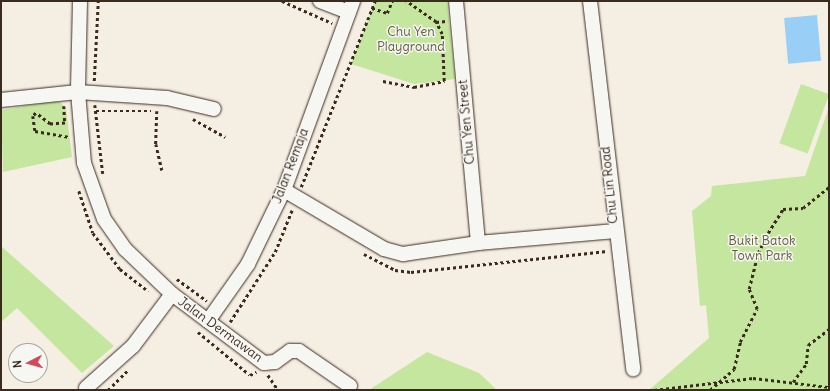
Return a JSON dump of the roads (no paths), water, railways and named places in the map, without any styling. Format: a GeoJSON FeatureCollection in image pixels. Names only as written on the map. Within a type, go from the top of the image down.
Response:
{"type":"FeatureCollection","features":[{"type":"Feature","properties":{"kind":"street","name":"Jalan Dermawan"},"geometry":{"type":"LineString","coordinates":[[80,1],[71,93],[84,163],[104,219],[125,249],[169,299],[208,321],[263,365],[275,362],[290,351],[299,351],[350,386]]}},
{"type":"Feature","properties":{"kind":"street"},"geometry":{"type":"LineString","coordinates":[[320,1],[348,8]]}},
{"type":"Feature","properties":{"kind":"street","name":"Chu Yen Street"},"geometry":{"type":"LineString","coordinates":[[456,1],[478,243]]}},
{"type":"Feature","properties":{"kind":"street","name":"Chu Lin Road"},"geometry":{"type":"LineString","coordinates":[[590,1],[633,369]]}},
{"type":"Feature","properties":{"kind":"street","name":"Jalan Remaja"},"geometry":{"type":"LineString","coordinates":[[208,321],[248,264],[284,190],[348,8]]}},
{"type":"Feature","properties":{"kind":"street"},"geometry":{"type":"LineString","coordinates":[[1,100],[71,93],[94,93],[167,98],[214,109]]}},
{"type":"Feature","properties":{"kind":"street"},"geometry":{"type":"LineString","coordinates":[[284,190],[384,249],[403,254],[478,243],[616,231]]}},
{"type":"Feature","properties":{"kind":"street","name":"Jalan Dermawan"},"geometry":{"type":"LineString","coordinates":[[86,388],[133,346],[169,299]]}},
{"type":"Feature","properties":{"kind":"water"},"geometry":{"type":"Polygon","coordinates":[[[817,15],[821,61],[788,64],[784,18],[817,15]]]}},
{"type":"Feature","properties":{"kind":"park label","name":"Chu Yen Playground"},"geometry":{"type":"Point","coordinates":[411,40]}},
{"type":"Feature","properties":{"kind":"park label","name":"Bukit Batok Town Park"},"geometry":{"type":"Point","coordinates":[762,250]}}]}
